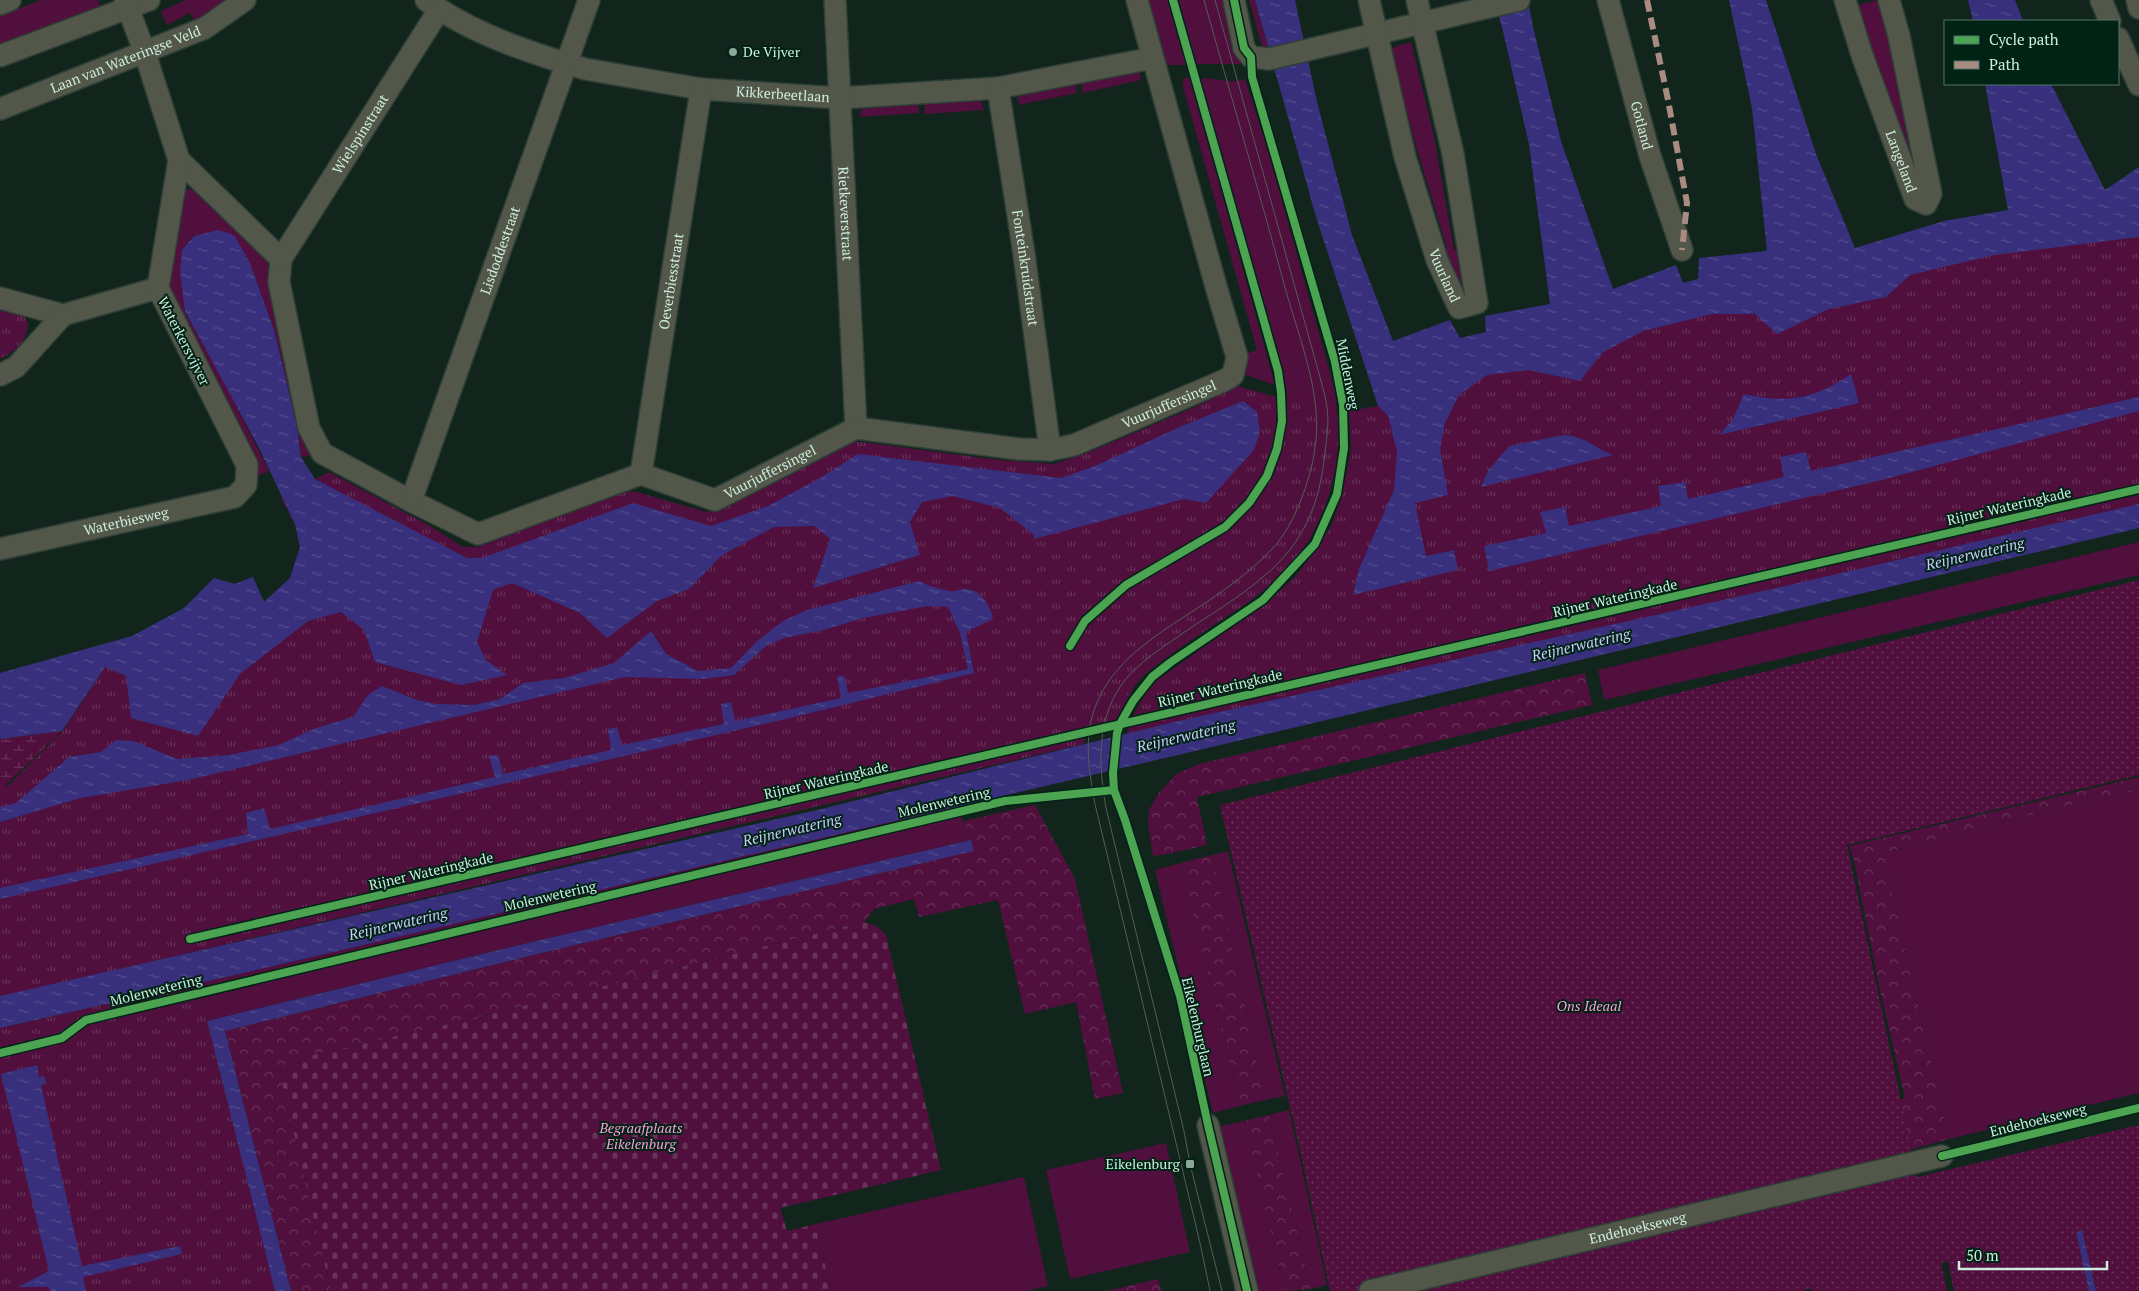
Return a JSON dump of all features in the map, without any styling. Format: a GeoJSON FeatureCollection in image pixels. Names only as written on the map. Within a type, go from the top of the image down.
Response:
{"type":"FeatureCollection","features":[{"type":"Feature","properties":{"kind":"street"},"geometry":{"type":"LineString","coordinates":[[0,4],[10,0]]}},
{"type":"Feature","properties":{"kind":"street"},"geometry":{"type":"LineString","coordinates":[[0,56],[126,4],[149,0]]}},
{"type":"Feature","properties":{"kind":"street","name":"Laan van Wateringse Veld"},"geometry":{"type":"LineString","coordinates":[[0,109],[205,28],[245,0]]}},
{"type":"Feature","properties":{"kind":"street","name":"Lisdoddestraat"},"geometry":{"type":"LineString","coordinates":[[411,501],[589,0]]}},
{"type":"Feature","properties":{"kind":"street","name":"Rietkeverstraat"},"geometry":{"type":"LineString","coordinates":[[835,0],[856,428]]}},
{"type":"Feature","properties":{"kind":"street"},"geometry":{"type":"LineString","coordinates":[[1137,0],[1153,58]]}},
{"type":"Feature","properties":{"kind":"street"},"geometry":{"type":"LineString","coordinates":[[1234,0],[1244,48],[1260,58],[1319,48],[1518,0]]}},
{"type":"Feature","properties":{"kind":"street","name":"Vuurland"},"geometry":{"type":"LineString","coordinates":[[1368,0],[1405,157],[1437,260],[1459,308],[1477,303],[1453,154],[1417,0]]}},
{"type":"Feature","properties":{"kind":"street","name":"Gotland"},"geometry":{"type":"LineString","coordinates":[[1608,0],[1650,156],[1682,250]]}},
{"type":"Feature","properties":{"kind":"street","name":"Langeland"},"geometry":{"type":"LineString","coordinates":[[1845,0],[1862,55],[1915,199],[1926,204],[1931,194],[1889,0]]}},
{"type":"Feature","properties":{"kind":"street"},"geometry":{"type":"LineString","coordinates":[[2100,0],[2110,20]]}},
{"type":"Feature","properties":{"kind":"street"},"geometry":{"type":"LineString","coordinates":[[2137,0],[2139,8]]}},
{"type":"Feature","properties":{"kind":"street","name":"Waterkersvijver"},"geometry":{"type":"LineString","coordinates":[[126,4],[145,52],[179,160],[158,288],[247,465],[246,485]]}},
{"type":"Feature","properties":{"kind":"street","name":"Kikkerbeetlaan"},"geometry":{"type":"LineString","coordinates":[[432,5],[487,34],[567,64],[701,90],[840,98],[998,88],[1153,58]]}},
{"type":"Feature","properties":{"kind":"street","name":"Wielspinstraat"},"geometry":{"type":"LineString","coordinates":[[281,259],[432,5]]}},
{"type":"Feature","properties":{"kind":"street"},"geometry":{"type":"LineString","coordinates":[[2119,40],[2139,85]]}},
{"type":"Feature","properties":{"kind":"street","name":"Vuurjuffersingel"},"geometry":{"type":"LineString","coordinates":[[641,474],[715,500],[856,428],[1020,449],[1050,450],[1074,445],[1233,375],[1238,357],[1217,290],[1153,58]]}},
{"type":"Feature","properties":{"kind":"street","name":"Fonteinkruidstraat"},"geometry":{"type":"LineString","coordinates":[[998,88],[1024,254],[1050,450]]}},
{"type":"Feature","properties":{"kind":"street","name":"Oeverbiesstraat"},"geometry":{"type":"LineString","coordinates":[[641,474],[701,90]]}},
{"type":"Feature","properties":{"kind":"street","name":"Waterkersvijver"},"geometry":{"type":"LineString","coordinates":[[179,160],[281,259]]}},
{"type":"Feature","properties":{"kind":"street"},"geometry":{"type":"LineString","coordinates":[[281,259],[279,282],[309,428],[322,453],[411,501],[478,534],[641,474]]}},
{"type":"Feature","properties":{"kind":"street"},"geometry":{"type":"LineString","coordinates":[[0,298],[63,315],[158,288]]}},
{"type":"Feature","properties":{"kind":"street"},"geometry":{"type":"LineString","coordinates":[[0,375],[16,367],[63,315]]}},
{"type":"Feature","properties":{"kind":"street","name":"Waterbiesweg"},"geometry":{"type":"LineString","coordinates":[[0,549],[235,497],[246,485]]}},
{"type":"Feature","properties":{"kind":"street"},"geometry":{"type":"LineString","coordinates":[[1208,1125],[1247,1291]]}},
{"type":"Feature","properties":{"kind":"street","name":"Endehoekseweg"},"geometry":{"type":"LineString","coordinates":[[1370,1291],[1942,1156]]}},
{"type":"Feature","properties":{"kind":"green space"},"geometry":{"type":"Polygon","coordinates":[[[41,0],[98,0],[101,9],[0,47],[0,16],[41,0]]]}},
{"type":"Feature","properties":{"kind":"green space"},"geometry":{"type":"Polygon","coordinates":[[[186,0],[231,0],[195,22],[190,13],[167,25],[161,11],[186,0]]]}},
{"type":"Feature","properties":{"kind":"green space"},"geometry":{"type":"Polygon","coordinates":[[[1144,0],[1168,0],[1187,65],[1163,65],[1144,0]]]}},
{"type":"Feature","properties":{"kind":"green space"},"geometry":{"type":"Polygon","coordinates":[[[1178,0],[1225,0],[1242,64],[1196,64],[1178,0]]]}},
{"type":"Feature","properties":{"kind":"green space"},"geometry":{"type":"Polygon","coordinates":[[[1249,0],[1255,0],[1268,48],[1263,49],[1249,0]]]}},
{"type":"Feature","properties":{"kind":"green space"},"geometry":{"type":"Polygon","coordinates":[[[1878,0],[1900,83],[1921,194],[1853,6],[1878,0]]]}},
{"type":"Feature","properties":{"kind":"green space"},"geometry":{"type":"Polygon","coordinates":[[[1411,42],[1434,137],[1454,250],[1461,250],[1464,298],[1443,252],[1447,248],[1412,133],[1391,48],[1411,42]]]}},
{"type":"Feature","properties":{"kind":"green space"},"geometry":{"type":"Polygon","coordinates":[[[1139,69],[1141,80],[1083,93],[1081,82],[1139,69]]]}},
{"type":"Feature","properties":{"kind":"green space"},"geometry":{"type":"Polygon","coordinates":[[[1183,78],[1190,78],[1275,385],[1243,374],[1244,354],[1257,350],[1183,87],[1183,78]]]}},
{"type":"Feature","properties":{"kind":"green space"},"geometry":{"type":"Polygon","coordinates":[[[1200,78],[1228,81],[1245,79],[1270,158],[1335,391],[1339,437],[1336,470],[1319,520],[1309,541],[1274,582],[1246,604],[1153,667],[1137,682],[1115,722],[1087,728],[1287,401],[1277,349],[1200,78]]]}},
{"type":"Feature","properties":{"kind":"green space"},"geometry":{"type":"Polygon","coordinates":[[[1075,82],[1077,93],[1019,105],[1017,94],[1075,82]]]}},
{"type":"Feature","properties":{"kind":"green space"},"geometry":{"type":"Polygon","coordinates":[[[980,99],[984,110],[925,114],[924,103],[980,99]]]}},
{"type":"Feature","properties":{"kind":"green space"},"geometry":{"type":"Polygon","coordinates":[[[918,102],[919,113],[860,117],[862,106],[918,102]]]}},
{"type":"Feature","properties":{"kind":"green space"},"geometry":{"type":"Polygon","coordinates":[[[187,189],[194,190],[257,245],[263,253],[269,268],[309,456],[301,457],[296,422],[273,327],[250,263],[218,230],[194,236],[182,250],[185,311],[222,378],[269,471],[254,478],[167,295],[180,195],[187,189]]]}},
{"type":"Feature","properties":{"kind":"green space"},"geometry":{"type":"Polygon","coordinates":[[[2139,205],[2139,510],[1127,734],[1138,706],[1156,681],[1270,600],[1296,576],[1312,555],[1331,527],[1342,496],[1351,449],[1349,411],[1378,406],[1411,383],[2139,205]]]}},
{"type":"Feature","properties":{"kind":"green space"},"geometry":{"type":"Polygon","coordinates":[[[0,310],[22,314],[28,322],[26,335],[20,345],[0,359],[0,310]]]}},
{"type":"Feature","properties":{"kind":"green space"},"geometry":{"type":"Polygon","coordinates":[[[1237,386],[1338,414],[1338,444],[1335,472],[1328,498],[1318,523],[1305,546],[1268,587],[1148,672],[1130,692],[1115,722],[1087,728],[1084,744],[0,997],[0,786],[8,786],[63,731],[105,667],[264,602],[290,578],[300,547],[295,524],[281,498],[329,472],[430,526],[463,547],[478,547],[622,491],[637,492],[706,512],[724,507],[853,441],[999,460],[1054,464],[1087,453],[1195,407],[1237,386]]]}},
{"type":"Feature","properties":{"kind":"green space"},"geometry":{"type":"Polygon","coordinates":[[[2139,542],[2139,575],[1604,700],[1598,670],[2139,542]]]}},
{"type":"Feature","properties":{"kind":"green space","name":"Ons Ideaal"},"geometry":{"type":"Polygon","coordinates":[[[2139,580],[2139,775],[1847,845],[1917,1177],[2139,1125],[2139,1291],[2096,1291],[2082,1231],[2076,1232],[2089,1291],[1954,1291],[1948,1261],[1941,1263],[1947,1291],[1812,1291],[1812,1289],[1805,1289],[1805,1291],[1330,1291],[1300,1150],[1220,805],[2139,580]]]}},
{"type":"Feature","properties":{"kind":"green space"},"geometry":{"type":"Polygon","coordinates":[[[1585,673],[1592,705],[1197,797],[1207,845],[1153,856],[1148,824],[1149,810],[1158,794],[1176,774],[1199,764],[1585,673]]]}},
{"type":"Feature","properties":{"kind":"green space"},"geometry":{"type":"Polygon","coordinates":[[[62,731],[5,786],[0,787],[0,739],[62,731]]]}},
{"type":"Feature","properties":{"kind":"green space"},"geometry":{"type":"Polygon","coordinates":[[[2139,777],[2139,790],[2062,807],[1883,853],[1949,1139],[1902,1152],[1778,1128],[1905,1098],[1880,990],[1854,861],[1849,846],[2139,777]]]}},
{"type":"Feature","properties":{"kind":"green space"},"geometry":{"type":"Polygon","coordinates":[[[2139,790],[2139,1093],[1949,1139],[1883,853],[2062,807],[2139,790]]]}},
{"type":"Feature","properties":{"kind":"green space"},"geometry":{"type":"Polygon","coordinates":[[[1035,805],[1075,879],[1123,1093],[1095,1099],[1076,1002],[1025,1014],[998,900],[919,917],[914,899],[874,909],[864,922],[466,1020],[305,1057],[292,1066],[283,1081],[283,1087],[331,1291],[291,1291],[225,1031],[533,955],[973,851],[964,821],[1035,805]]]}},
{"type":"Feature","properties":{"kind":"green space"},"geometry":{"type":"Polygon","coordinates":[[[957,806],[971,840],[532,942],[207,1021],[275,1291],[81,1116],[202,1000],[204,982],[957,806]]]}},
{"type":"Feature","properties":{"kind":"green space"},"geometry":{"type":"Polygon","coordinates":[[[1228,851],[1285,1096],[1265,1100],[1212,855],[1228,851]]]}},
{"type":"Feature","properties":{"kind":"green space"},"geometry":{"type":"Polygon","coordinates":[[[1212,855],[1265,1100],[1240,1106],[1181,863],[1212,855]]]}},
{"type":"Feature","properties":{"kind":"green space"},"geometry":{"type":"Polygon","coordinates":[[[1181,863],[1240,1106],[1213,1113],[1155,870],[1181,863]]]}},
{"type":"Feature","properties":{"kind":"green space","name":"Begraafplaats Eikelenburg"},"geometry":{"type":"Polygon","coordinates":[[[864,922],[876,926],[886,935],[941,1170],[780,1208],[787,1231],[816,1224],[831,1291],[331,1291],[283,1087],[283,1077],[289,1068],[305,1057],[466,1020],[864,922]]]}},
{"type":"Feature","properties":{"kind":"green space"},"geometry":{"type":"Polygon","coordinates":[[[204,982],[203,1000],[207,1021],[275,1291],[0,1291],[0,1028],[204,982]]]}},
{"type":"Feature","properties":{"kind":"green space"},"geometry":{"type":"Polygon","coordinates":[[[1289,1110],[1327,1285],[1311,1289],[1269,1115],[1289,1110]]]}},
{"type":"Feature","properties":{"kind":"green space"},"geometry":{"type":"Polygon","coordinates":[[[1269,1115],[1311,1289],[1285,1291],[1244,1121],[1269,1115]]]}},
{"type":"Feature","properties":{"kind":"green space"},"geometry":{"type":"Polygon","coordinates":[[[1244,1121],[1285,1291],[1257,1291],[1217,1127],[1244,1121]]]}},
{"type":"Feature","properties":{"kind":"green space"},"geometry":{"type":"Polygon","coordinates":[[[1166,1143],[1190,1252],[1070,1279],[1046,1170],[1166,1143]]]}},
{"type":"Feature","properties":{"kind":"green space"},"geometry":{"type":"Polygon","coordinates":[[[1024,1177],[1048,1286],[1026,1291],[831,1291],[816,1224],[1024,1177]]]}},
{"type":"Feature","properties":{"kind":"green space"},"geometry":{"type":"Polygon","coordinates":[[[1158,1279],[1161,1291],[1107,1291],[1158,1279]]]}},
{"type":"Feature","properties":{"kind":"water"},"geometry":{"type":"Polygon","coordinates":[[[1255,0],[1295,0],[1317,102],[1352,235],[1393,341],[1450,320],[1460,338],[1486,332],[1485,316],[1550,304],[1529,144],[1494,0],[1528,0],[1561,141],[1613,289],[1676,265],[1683,283],[1698,279],[1699,258],[1767,251],[1752,108],[1729,0],[1766,0],[1816,154],[1855,248],[1944,221],[2008,210],[1985,85],[2052,85],[2105,190],[2139,167],[2139,237],[1994,255],[1910,275],[1886,297],[1829,309],[1777,334],[1755,314],[1712,314],[1643,331],[1602,353],[1580,381],[1528,370],[1487,375],[1459,395],[1445,423],[1440,449],[1448,495],[1415,503],[1426,556],[1454,550],[1458,570],[1353,595],[1359,569],[1394,490],[1397,452],[1388,415],[1378,406],[1316,217],[1255,0]]]}},
{"type":"Feature","properties":{"kind":"water"},"geometry":{"type":"Polygon","coordinates":[[[1968,0],[2015,0],[2023,20],[1973,20],[1968,0]]]}},
{"type":"Feature","properties":{"kind":"water"},"geometry":{"type":"Polygon","coordinates":[[[218,230],[234,235],[250,263],[274,330],[296,422],[301,457],[315,479],[467,558],[482,558],[633,503],[711,526],[768,506],[820,478],[858,454],[1061,478],[1095,466],[1182,426],[1243,401],[1257,412],[1260,432],[1254,450],[1206,503],[1184,499],[1034,539],[1034,535],[1000,508],[953,496],[922,502],[910,522],[920,555],[813,588],[830,539],[815,526],[774,527],[722,555],[689,589],[657,601],[607,638],[580,613],[512,583],[493,590],[477,642],[486,660],[507,675],[461,685],[375,662],[364,630],[341,612],[308,621],[240,674],[198,736],[131,718],[126,676],[105,667],[62,731],[0,739],[0,673],[132,636],[184,608],[214,578],[235,584],[253,577],[264,602],[290,578],[300,547],[295,524],[258,446],[185,311],[180,273],[182,250],[194,236],[218,230]]]}},
{"type":"Feature","properties":{"kind":"water"},"geometry":{"type":"Polygon","coordinates":[[[1851,374],[1859,403],[1719,435],[1733,419],[1744,394],[1774,399],[1800,397],[1825,389],[1851,374]]]}},
{"type":"Feature","properties":{"kind":"water"},"geometry":{"type":"Polygon","coordinates":[[[2139,397],[2139,411],[1882,480],[1489,571],[1484,546],[1546,533],[1540,512],[1565,507],[1569,526],[1661,506],[1658,486],[1685,482],[1688,499],[1784,477],[1780,457],[1806,452],[1811,471],[2139,397]]]}},
{"type":"Feature","properties":{"kind":"water"},"geometry":{"type":"Polygon","coordinates":[[[1563,435],[1583,439],[1613,455],[1481,487],[1488,471],[1509,446],[1563,435]]]}},
{"type":"Feature","properties":{"kind":"water","name":"Reijnerwatering"},"geometry":{"type":"Polygon","coordinates":[[[2139,504],[2139,528],[1165,758],[0,1028],[0,996],[817,810],[1174,722],[1781,587],[2139,504]]]}},
{"type":"Feature","properties":{"kind":"water"},"geometry":{"type":"Polygon","coordinates":[[[919,581],[950,591],[970,590],[980,595],[990,609],[993,619],[966,632],[974,673],[790,718],[0,899],[0,888],[248,834],[246,813],[264,808],[270,829],[495,777],[489,756],[498,755],[503,774],[611,750],[608,729],[617,727],[622,745],[724,724],[721,704],[731,702],[735,721],[841,698],[837,676],[844,676],[848,693],[968,669],[960,633],[948,607],[928,606],[863,618],[824,630],[784,638],[766,646],[734,675],[703,679],[625,677],[188,780],[81,798],[0,822],[0,807],[16,803],[69,757],[101,752],[116,740],[133,741],[177,759],[229,755],[279,745],[316,728],[353,717],[368,695],[382,686],[417,700],[437,704],[474,705],[500,699],[523,683],[564,678],[614,663],[651,631],[666,654],[698,671],[731,668],[757,641],[783,621],[807,610],[919,581]]]}},
{"type":"Feature","properties":{"kind":"water"},"geometry":{"type":"Polygon","coordinates":[[[971,840],[974,851],[533,955],[225,1031],[291,1291],[275,1291],[207,1021],[532,942],[971,840]]]}},
{"type":"Feature","properties":{"kind":"water"},"geometry":{"type":"Polygon","coordinates":[[[37,1065],[39,1077],[44,1076],[46,1084],[41,1085],[82,1266],[180,1246],[182,1254],[83,1277],[86,1291],[50,1291],[49,1287],[18,1287],[49,1271],[1,1074],[37,1065]]]}},
{"type":"Feature","properties":{"kind":"water"},"geometry":{"type":"Polygon","coordinates":[[[2082,1230],[2096,1291],[2089,1291],[2076,1232],[2082,1230]]]}},
{"type":"Feature","properties":{"kind":"tram line"},"geometry":{"type":"LineString","coordinates":[[1204,0],[1309,369],[1316,409],[1315,448],[1310,474],[1300,501],[1281,539],[1254,566],[1233,583],[1148,641],[1123,663],[1103,690],[1096,705],[1090,729],[1088,754],[1095,804],[1210,1291]]}},
{"type":"Feature","properties":{"kind":"tram line"},"geometry":{"type":"LineString","coordinates":[[1215,0],[1325,397],[1328,424],[1323,471],[1308,521],[1289,550],[1277,564],[1245,591],[1152,655],[1134,670],[1120,687],[1107,715],[1101,746],[1101,762],[1106,808],[1222,1291]]}},
{"type":"Feature","properties":{"kind":"marked path"},"geometry":{"type":"LineString","coordinates":[[1647,0],[1687,203],[1682,250]]}},
{"type":"Feature","properties":{"kind":"cycle path"},"geometry":{"type":"LineString","coordinates":[[1070,646],[1085,621],[1126,585],[1225,527],[1249,503],[1267,476],[1277,449],[1282,421],[1278,371],[1173,0]]}},
{"type":"Feature","properties":{"kind":"cycle path","name":"Middenweg"},"geometry":{"type":"LineString","coordinates":[[1234,0],[1244,48],[1251,57],[1252,77],[1335,362],[1343,405],[1344,448],[1337,494],[1315,544],[1263,600],[1152,677],[1133,701],[1120,724],[1117,733],[1113,773],[1114,790],[1180,996],[1247,1291]]}},
{"type":"Feature","properties":{"kind":"cycle path","name":"Rijner Wateringkade"},"geometry":{"type":"LineString","coordinates":[[190,939],[2139,489]]}},
{"type":"Feature","properties":{"kind":"cycle path","name":"Molenwetering"},"geometry":{"type":"LineString","coordinates":[[0,1053],[62,1038],[86,1020],[1005,801],[1114,790]]}},
{"type":"Feature","properties":{"kind":"cycle path"},"geometry":{"type":"LineString","coordinates":[[1942,1156],[2139,1108]]}},
{"type":"Feature","properties":{"kind":"place","name":"De Vijver"},"geometry":{"type":"Point","coordinates":[733,52]}},
{"type":"Feature","properties":{"kind":"place","name":"Eikelenburg"},"geometry":{"type":"Point","coordinates":[1190,1164]}}]}
